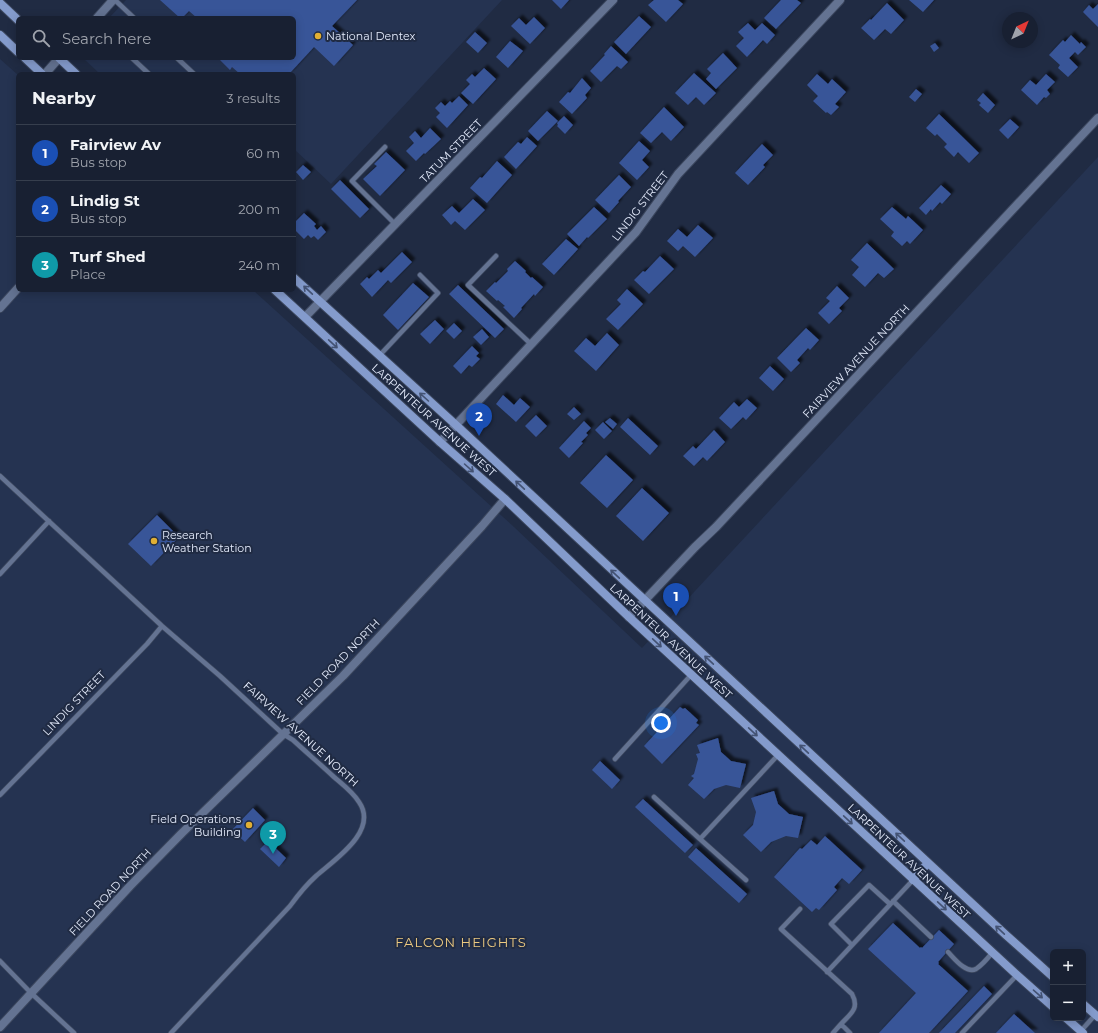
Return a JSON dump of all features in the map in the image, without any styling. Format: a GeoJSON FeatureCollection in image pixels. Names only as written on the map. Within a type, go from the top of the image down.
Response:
{"type":"FeatureCollection","features":[{"type":"Feature","properties":{"kind":"main road"},"geometry":{"type":"LineString","coordinates":[[0,4],[16,18]]}},
{"type":"Feature","properties":{"kind":"main road"},"geometry":{"type":"LineString","coordinates":[[0,35],[16,50]]}},
{"type":"Feature","properties":{"kind":"main road"},"geometry":{"type":"LineString","coordinates":[[27,60],[41,72]]}},
{"type":"Feature","properties":{"kind":"main road"},"geometry":{"type":"LineString","coordinates":[[61,60],[74,72]]}},
{"type":"Feature","properties":{"kind":"main road","name":"LARPENTEUR AVENUE WEST"},"geometry":{"type":"LineString","coordinates":[[296,280],[1050,974]]}},
{"type":"Feature","properties":{"kind":"main road","name":"LARPENTEUR AVENUE WEST"},"geometry":{"type":"LineString","coordinates":[[277,292],[440,442],[505,499],[628,617],[1050,1004]]}},
{"type":"Feature","properties":{"kind":"main road"},"geometry":{"type":"LineString","coordinates":[[913,880],[928,863]]}},
{"type":"Feature","properties":{"kind":"main road"},"geometry":{"type":"LineString","coordinates":[[1086,1007],[1097,1016]]}},
{"type":"Feature","properties":{"kind":"main road"},"geometry":{"type":"LineString","coordinates":[[1069,1021],[1080,1032]]}},
{"type":"Feature","properties":{"kind":"street"},"geometry":{"type":"LineString","coordinates":[[99,16],[114,0]]}},
{"type":"Feature","properties":{"kind":"street","name":"TATUM STREET"},"geometry":{"type":"LineString","coordinates":[[305,317],[613,0]]}},
{"type":"Feature","properties":{"kind":"street","name":"LINDIG STREET"},"geometry":{"type":"LineString","coordinates":[[440,442],[636,232],[678,174],[840,0]]}},
{"type":"Feature","properties":{"kind":"street"},"geometry":{"type":"LineString","coordinates":[[45,72],[57,60]]}},
{"type":"Feature","properties":{"kind":"street","name":"FAIRVIEW AVENUE NORTH"},"geometry":{"type":"LineString","coordinates":[[628,617],[721,522],[1098,118]]}},
{"type":"Feature","properties":{"kind":"street"},"geometry":{"type":"LineString","coordinates":[[0,308],[16,290]]}},
{"type":"Feature","properties":{"kind":"street","name":"FIELD ROAD NORTH"},"geometry":{"type":"LineString","coordinates":[[0,1026],[130,886],[182,833],[343,676],[482,526],[505,499]]}},
{"type":"Feature","properties":{"kind":"lane"},"geometry":{"type":"LineString","coordinates":[[114,0],[131,16]]}},
{"type":"Feature","properties":{"kind":"lane"},"geometry":{"type":"LineString","coordinates":[[134,60],[147,72]]}},
{"type":"Feature","properties":{"kind":"lane"},"geometry":{"type":"LineString","coordinates":[[179,60],[192,72]]}},
{"type":"Feature","properties":{"kind":"lane"},"geometry":{"type":"LineString","coordinates":[[385,147],[352,181],[395,224]]}},
{"type":"Feature","properties":{"kind":"lane"},"geometry":{"type":"LineString","coordinates":[[496,256],[468,285],[532,344]]}},
{"type":"Feature","properties":{"kind":"lane"},"geometry":{"type":"LineString","coordinates":[[379,356],[438,293],[420,275]]}},
{"type":"Feature","properties":{"kind":"lane","name":"FAIRVIEW AVENUE NORTH"},"geometry":{"type":"LineString","coordinates":[[0,476],[162,626],[220,676],[283,734],[293,740],[347,788],[360,803],[364,813],[364,824],[360,834],[350,847],[304,887],[290,906],[171,1033]]}},
{"type":"Feature","properties":{"kind":"lane"},"geometry":{"type":"LineString","coordinates":[[0,574],[49,521]]}},
{"type":"Feature","properties":{"kind":"lane","name":"LINDIG STREET"},"geometry":{"type":"LineString","coordinates":[[0,795],[147,644],[162,626]]}},
{"type":"Feature","properties":{"kind":"lane"},"geometry":{"type":"LineString","coordinates":[[615,759],[691,675]]}},
{"type":"Feature","properties":{"kind":"lane"},"geometry":{"type":"LineString","coordinates":[[700,839],[778,755]]}},
{"type":"Feature","properties":{"kind":"lane"},"geometry":{"type":"LineString","coordinates":[[654,797],[746,880]]}},
{"type":"Feature","properties":{"kind":"lane"},"geometry":{"type":"LineString","coordinates":[[827,972],[913,880]]}},
{"type":"Feature","properties":{"kind":"lane"},"geometry":{"type":"LineString","coordinates":[[852,945],[830,924],[869,885],[932,937]]}},
{"type":"Feature","properties":{"kind":"lane"},"geometry":{"type":"LineString","coordinates":[[800,909],[781,929],[852,994],[855,1000],[853,1011],[833,1033]]}},
{"type":"Feature","properties":{"kind":"lane"},"geometry":{"type":"LineString","coordinates":[[948,952],[965,968],[972,970],[978,968],[992,952]]}},
{"type":"Feature","properties":{"kind":"lane"},"geometry":{"type":"LineString","coordinates":[[0,961],[31,993],[74,1033]]}},
{"type":"Feature","properties":{"kind":"lane"},"geometry":{"type":"LineString","coordinates":[[962,1033],[1017,975]]}},
{"type":"Feature","properties":{"kind":"lane"},"geometry":{"type":"LineString","coordinates":[[1080,1032],[1097,1016]]}},
{"type":"Feature","properties":{"kind":"lane"},"geometry":{"type":"LineString","coordinates":[[841,1024],[850,1033]]}},
{"type":"Feature","properties":{"kind":"shaded area"},"geometry":{"type":"Polygon","coordinates":[[[126,0],[502,0],[331,184],[296,151],[296,72],[98,72],[85,60],[296,60],[296,16],[111,16],[126,0]]]}},
{"type":"Feature","properties":{"kind":"shaded area"},"geometry":{"type":"Polygon","coordinates":[[[0,59],[16,73],[16,292],[255,292],[514,527],[642,648],[1098,157],[1098,1033],[0,1033],[0,59]]]}},
{"type":"Feature","properties":{"kind":"building","name":"National Dentex"},"geometry":{"type":"Polygon","coordinates":[[[160,0],[357,0],[332,26],[353,45],[334,66],[314,47],[291,72],[238,72],[232,67],[230,70],[220,60],[296,60],[296,16],[195,16],[189,11],[184,16],[178,16],[160,0]]]}},
{"type":"Feature","properties":{"kind":"building"},"geometry":{"type":"Polygon","coordinates":[[[552,0],[569,0],[561,9],[552,0]]]}},
{"type":"Feature","properties":{"kind":"building"},"geometry":{"type":"Polygon","coordinates":[[[654,0],[678,0],[683,4],[666,22],[648,5],[654,0]]]}},
{"type":"Feature","properties":{"kind":"building"},"geometry":{"type":"Polygon","coordinates":[[[781,0],[797,0],[801,3],[776,29],[764,18],[781,0]]]}},
{"type":"Feature","properties":{"kind":"building"},"geometry":{"type":"Polygon","coordinates":[[[909,0],[934,0],[923,12],[909,0]]]}},
{"type":"Feature","properties":{"kind":"building"},"geometry":{"type":"Polygon","coordinates":[[[887,3],[904,20],[891,34],[885,29],[874,40],[861,28],[887,3]]]}},
{"type":"Feature","properties":{"kind":"building"},"geometry":{"type":"Polygon","coordinates":[[[1098,4],[1098,27],[1083,12],[1089,5],[1093,9],[1098,4]]]}},
{"type":"Feature","properties":{"kind":"building"},"geometry":{"type":"Polygon","coordinates":[[[639,16],[651,27],[626,54],[614,42],[639,16]]]}},
{"type":"Feature","properties":{"kind":"building"},"geometry":{"type":"Polygon","coordinates":[[[534,17],[545,28],[530,44],[511,26],[519,18],[526,25],[534,17]]]}},
{"type":"Feature","properties":{"kind":"building"},"geometry":{"type":"Polygon","coordinates":[[[748,23],[755,30],[762,23],[775,35],[767,44],[763,40],[747,57],[736,46],[744,38],[738,32],[748,23]]]}},
{"type":"Feature","properties":{"kind":"building"},"geometry":{"type":"Polygon","coordinates":[[[475,32],[487,43],[478,53],[466,42],[475,32]]]}},
{"type":"Feature","properties":{"kind":"building"},"geometry":{"type":"Polygon","coordinates":[[[1071,35],[1080,44],[1081,42],[1086,47],[1078,55],[1075,52],[1069,58],[1078,67],[1068,77],[1058,68],[1060,65],[1049,55],[1063,40],[1065,42],[1071,35]]]}},
{"type":"Feature","properties":{"kind":"building"},"geometry":{"type":"Polygon","coordinates":[[[510,41],[523,51],[508,68],[496,57],[510,41]]]}},
{"type":"Feature","properties":{"kind":"building"},"geometry":{"type":"Polygon","coordinates":[[[935,43],[939,48],[934,52],[930,46],[935,43]]]}},
{"type":"Feature","properties":{"kind":"building"},"geometry":{"type":"Polygon","coordinates":[[[611,46],[628,62],[621,69],[617,66],[601,82],[590,71],[611,46]]]}},
{"type":"Feature","properties":{"kind":"building"},"geometry":{"type":"Polygon","coordinates":[[[723,53],[737,68],[716,89],[706,79],[711,73],[707,69],[723,53]]]}},
{"type":"Feature","properties":{"kind":"building"},"geometry":{"type":"Polygon","coordinates":[[[484,68],[496,79],[473,104],[461,93],[470,84],[466,80],[472,74],[475,77],[484,68]]]}},
{"type":"Feature","properties":{"kind":"building"},"geometry":{"type":"Polygon","coordinates":[[[694,73],[716,93],[704,105],[696,97],[688,105],[675,93],[694,73]]]}},
{"type":"Feature","properties":{"kind":"building"},"geometry":{"type":"Polygon","coordinates":[[[817,74],[828,84],[832,79],[846,92],[835,104],[839,107],[831,115],[827,112],[826,113],[813,101],[818,96],[807,85],[817,74]]]}},
{"type":"Feature","properties":{"kind":"building"},"geometry":{"type":"Polygon","coordinates":[[[1046,74],[1055,82],[1047,90],[1050,94],[1046,98],[1044,97],[1037,105],[1021,90],[1030,80],[1036,85],[1046,74]]]}},
{"type":"Feature","properties":{"kind":"building"},"geometry":{"type":"Polygon","coordinates":[[[582,78],[591,88],[585,95],[587,98],[572,114],[559,102],[568,92],[570,93],[582,78]]]}},
{"type":"Feature","properties":{"kind":"building"},"geometry":{"type":"Polygon","coordinates":[[[916,89],[922,94],[915,102],[909,97],[916,89]]]}},
{"type":"Feature","properties":{"kind":"building"},"geometry":{"type":"Polygon","coordinates":[[[983,93],[995,105],[988,113],[979,105],[981,103],[977,100],[983,93]]]}},
{"type":"Feature","properties":{"kind":"building"},"geometry":{"type":"Polygon","coordinates":[[[459,96],[468,105],[447,128],[436,117],[440,113],[435,108],[441,102],[445,106],[450,101],[452,103],[459,96]]]}},
{"type":"Feature","properties":{"kind":"building"},"geometry":{"type":"Polygon","coordinates":[[[664,107],[684,127],[671,141],[662,132],[651,143],[640,133],[664,107]]]}},
{"type":"Feature","properties":{"kind":"building"},"geometry":{"type":"Polygon","coordinates":[[[547,111],[558,121],[538,141],[528,131],[547,111]]]}},
{"type":"Feature","properties":{"kind":"building"},"geometry":{"type":"Polygon","coordinates":[[[939,114],[979,153],[969,163],[958,152],[954,157],[944,147],[947,144],[937,134],[935,136],[926,128],[939,114]]]}},
{"type":"Feature","properties":{"kind":"building"},"geometry":{"type":"Polygon","coordinates":[[[564,116],[573,125],[565,134],[557,126],[557,123],[564,116]]]}},
{"type":"Feature","properties":{"kind":"building"},"geometry":{"type":"Polygon","coordinates":[[[1010,119],[1019,127],[1008,139],[999,130],[1010,119]]]}},
{"type":"Feature","properties":{"kind":"building"},"geometry":{"type":"Polygon","coordinates":[[[430,128],[441,139],[416,161],[406,151],[414,143],[409,137],[415,131],[421,138],[430,128]]]}},
{"type":"Feature","properties":{"kind":"building"},"geometry":{"type":"Polygon","coordinates":[[[527,137],[537,146],[516,169],[504,157],[518,142],[521,144],[527,137]]]}},
{"type":"Feature","properties":{"kind":"building"},"geometry":{"type":"Polygon","coordinates":[[[639,141],[650,151],[642,160],[649,167],[637,180],[619,163],[639,141]]]}},
{"type":"Feature","properties":{"kind":"building"},"geometry":{"type":"Polygon","coordinates":[[[762,144],[773,155],[763,165],[765,167],[748,185],[735,173],[762,144]]]}},
{"type":"Feature","properties":{"kind":"building"},"geometry":{"type":"Polygon","coordinates":[[[386,152],[405,170],[380,196],[363,179],[377,166],[374,164],[386,152]]]}},
{"type":"Feature","properties":{"kind":"building"},"geometry":{"type":"Polygon","coordinates":[[[497,161],[512,175],[487,203],[470,188],[480,177],[482,178],[497,161]]]}},
{"type":"Feature","properties":{"kind":"building"},"geometry":{"type":"Polygon","coordinates":[[[303,165],[311,172],[303,180],[296,172],[303,165]]]}},
{"type":"Feature","properties":{"kind":"building"},"geometry":{"type":"Polygon","coordinates":[[[619,175],[631,187],[609,213],[595,200],[619,175]]]}},
{"type":"Feature","properties":{"kind":"building"},"geometry":{"type":"Polygon","coordinates":[[[340,180],[369,209],[360,218],[331,189],[340,180]]]}},
{"type":"Feature","properties":{"kind":"building"},"geometry":{"type":"Polygon","coordinates":[[[941,185],[951,194],[942,204],[940,202],[926,215],[919,208],[941,185]]]}},
{"type":"Feature","properties":{"kind":"building"},"geometry":{"type":"Polygon","coordinates":[[[473,199],[485,210],[465,230],[455,221],[451,225],[442,215],[452,206],[459,213],[473,199]]]}},
{"type":"Feature","properties":{"kind":"building"},"geometry":{"type":"Polygon","coordinates":[[[594,207],[607,219],[579,246],[567,234],[594,207]]]}},
{"type":"Feature","properties":{"kind":"building"},"geometry":{"type":"Polygon","coordinates":[[[892,207],[906,219],[908,216],[923,230],[910,244],[907,241],[902,246],[891,236],[894,232],[880,219],[892,207]]]}},
{"type":"Feature","properties":{"kind":"building"},"geometry":{"type":"Polygon","coordinates":[[[304,213],[316,224],[314,226],[317,230],[321,226],[326,232],[318,240],[314,236],[311,238],[308,235],[304,239],[296,231],[296,221],[304,213]]]}},
{"type":"Feature","properties":{"kind":"building"},"geometry":{"type":"Polygon","coordinates":[[[698,225],[713,238],[695,257],[683,246],[678,251],[667,241],[678,229],[687,237],[698,225]]]}},
{"type":"Feature","properties":{"kind":"building"},"geometry":{"type":"Polygon","coordinates":[[[566,239],[578,249],[554,275],[542,264],[566,239]]]}},
{"type":"Feature","properties":{"kind":"building"},"geometry":{"type":"Polygon","coordinates":[[[867,243],[894,269],[884,278],[878,273],[865,287],[852,275],[859,267],[851,260],[867,243]]]}},
{"type":"Feature","properties":{"kind":"building"},"geometry":{"type":"Polygon","coordinates":[[[402,252],[412,262],[391,283],[388,280],[372,297],[360,284],[367,277],[369,279],[378,270],[381,273],[402,252]]]}},
{"type":"Feature","properties":{"kind":"building"},"geometry":{"type":"Polygon","coordinates":[[[660,256],[674,269],[649,294],[634,280],[643,271],[645,272],[660,256]]]}},
{"type":"Feature","properties":{"kind":"building"},"geometry":{"type":"Polygon","coordinates":[[[515,261],[531,278],[532,277],[543,287],[535,296],[534,294],[514,318],[503,307],[505,306],[486,291],[508,271],[507,269],[515,261]]]}},
{"type":"Feature","properties":{"kind":"building"},"geometry":{"type":"Polygon","coordinates":[[[413,283],[429,297],[398,330],[383,315],[413,283]]]}},
{"type":"Feature","properties":{"kind":"building"},"geometry":{"type":"Polygon","coordinates":[[[458,285],[504,329],[495,338],[449,294],[458,285]]]}},
{"type":"Feature","properties":{"kind":"building"},"geometry":{"type":"Polygon","coordinates":[[[837,286],[849,298],[839,308],[842,311],[829,324],[818,313],[830,301],[826,298],[837,286]]]}},
{"type":"Feature","properties":{"kind":"building"},"geometry":{"type":"Polygon","coordinates":[[[627,289],[643,304],[618,330],[606,319],[621,304],[617,300],[627,289]]]}},
{"type":"Feature","properties":{"kind":"building"},"geometry":{"type":"Polygon","coordinates":[[[435,320],[444,329],[430,344],[420,334],[435,320]]]}},
{"type":"Feature","properties":{"kind":"building"},"geometry":{"type":"Polygon","coordinates":[[[454,323],[462,331],[454,339],[446,331],[454,323]]]}},
{"type":"Feature","properties":{"kind":"building"},"geometry":{"type":"Polygon","coordinates":[[[806,328],[819,340],[810,350],[808,348],[797,360],[800,363],[791,372],[777,358],[806,328]]]}},
{"type":"Feature","properties":{"kind":"building"},"geometry":{"type":"Polygon","coordinates":[[[482,329],[489,337],[481,345],[473,337],[482,329]]]}},
{"type":"Feature","properties":{"kind":"building"},"geometry":{"type":"Polygon","coordinates":[[[607,333],[619,345],[596,371],[574,351],[586,338],[595,346],[607,333]]]}},
{"type":"Feature","properties":{"kind":"building"},"geometry":{"type":"Polygon","coordinates":[[[472,346],[479,353],[476,356],[480,359],[472,367],[469,365],[461,374],[453,366],[472,346]]]}},
{"type":"Feature","properties":{"kind":"building"},"geometry":{"type":"Polygon","coordinates":[[[770,366],[784,379],[773,391],[759,378],[770,366]]]}},
{"type":"Feature","properties":{"kind":"building"},"geometry":{"type":"Polygon","coordinates":[[[503,395],[514,405],[520,398],[530,407],[516,422],[496,404],[503,395]]]}},
{"type":"Feature","properties":{"kind":"building"},"geometry":{"type":"Polygon","coordinates":[[[747,399],[757,408],[746,420],[743,417],[731,429],[719,418],[734,402],[739,407],[747,399]]]}},
{"type":"Feature","properties":{"kind":"building"},"geometry":{"type":"Polygon","coordinates":[[[574,407],[581,414],[574,420],[567,414],[574,407]]]}},
{"type":"Feature","properties":{"kind":"building"},"geometry":{"type":"Polygon","coordinates":[[[536,415],[547,426],[536,437],[525,426],[536,415]]]}},
{"type":"Feature","properties":{"kind":"building"},"geometry":{"type":"Polygon","coordinates":[[[610,418],[617,424],[613,429],[605,422],[610,418]]]}},
{"type":"Feature","properties":{"kind":"building"},"geometry":{"type":"Polygon","coordinates":[[[628,418],[658,446],[650,455],[620,427],[628,418]]]}},
{"type":"Feature","properties":{"kind":"building"},"geometry":{"type":"Polygon","coordinates":[[[584,421],[591,428],[586,433],[588,435],[581,442],[583,443],[569,458],[559,448],[584,421]]]}},
{"type":"Feature","properties":{"kind":"building"},"geometry":{"type":"Polygon","coordinates":[[[603,422],[612,431],[604,439],[595,430],[603,422]]]}},
{"type":"Feature","properties":{"kind":"building"},"geometry":{"type":"Polygon","coordinates":[[[714,430],[725,442],[707,461],[703,457],[694,466],[683,456],[693,446],[696,449],[714,430]]]}},
{"type":"Feature","properties":{"kind":"building"},"geometry":{"type":"Polygon","coordinates":[[[606,455],[633,480],[607,508],[580,483],[606,455]]]}},
{"type":"Feature","properties":{"kind":"building"},"geometry":{"type":"Polygon","coordinates":[[[642,488],[669,513],[643,541],[616,516],[642,488]]]}},
{"type":"Feature","properties":{"kind":"building","name":"Research Weather Station"},"geometry":{"type":"Polygon","coordinates":[[[157,515],[179,537],[151,566],[128,544],[157,515]]]}},
{"type":"Feature","properties":{"kind":"building"},"geometry":{"type":"Polygon","coordinates":[[[680,707],[683,709],[685,708],[698,720],[696,723],[699,725],[662,764],[644,746],[680,707]]]}},
{"type":"Feature","properties":{"kind":"building"},"geometry":{"type":"Polygon","coordinates":[[[718,738],[721,752],[731,761],[746,764],[740,788],[726,785],[714,789],[704,799],[688,785],[694,778],[691,776],[694,774],[698,759],[696,754],[700,753],[697,745],[718,738]]]}},
{"type":"Feature","properties":{"kind":"building"},"geometry":{"type":"Polygon","coordinates":[[[600,761],[620,780],[612,789],[592,770],[600,761]]]}},
{"type":"Feature","properties":{"kind":"building"},"geometry":{"type":"Polygon","coordinates":[[[774,791],[778,804],[789,814],[803,817],[798,838],[786,836],[771,842],[761,852],[743,835],[753,825],[756,812],[751,798],[774,791]]]}},
{"type":"Feature","properties":{"kind":"building"},"geometry":{"type":"Polygon","coordinates":[[[643,799],[693,845],[685,853],[635,807],[643,799]]]}},
{"type":"Feature","properties":{"kind":"building","name":"Field Operations Building"},"geometry":{"type":"Polygon","coordinates":[[[253,808],[265,820],[245,842],[232,830],[253,808]]]}},
{"type":"Feature","properties":{"kind":"building"},"geometry":{"type":"Polygon","coordinates":[[[825,836],[862,870],[849,884],[842,878],[834,887],[837,890],[819,910],[816,908],[812,912],[774,877],[800,848],[802,849],[811,840],[817,845],[825,836]]]}},
{"type":"Feature","properties":{"kind":"building"},"geometry":{"type":"Polygon","coordinates":[[[268,841],[286,858],[279,867],[260,849],[268,841]]]}},
{"type":"Feature","properties":{"kind":"building"},"geometry":{"type":"Polygon","coordinates":[[[696,848],[747,894],[739,903],[688,857],[696,848]]]}},
{"type":"Feature","properties":{"kind":"building"},"geometry":{"type":"Polygon","coordinates":[[[893,923],[920,948],[922,948],[939,930],[954,944],[938,962],[938,964],[968,991],[929,1033],[879,1033],[916,993],[868,949],[893,923]]]}},
{"type":"Feature","properties":{"kind":"building"},"geometry":{"type":"Polygon","coordinates":[[[984,986],[992,994],[955,1033],[939,1033],[984,986]]]}},
{"type":"Feature","properties":{"kind":"building"},"geometry":{"type":"Polygon","coordinates":[[[1014,1014],[1035,1033],[996,1033],[1014,1014]]]}},
{"type":"Feature","properties":{"kind":"place","name":"National Dentex"},"geometry":{"type":"Point","coordinates":[318,36]}},
{"type":"Feature","properties":{"kind":"place","name":"Lindig St"},"geometry":{"type":"Point","coordinates":[479,436]}},
{"type":"Feature","properties":{"kind":"place","name":"Research Weather Station"},"geometry":{"type":"Point","coordinates":[154,541]}},
{"type":"Feature","properties":{"kind":"place","name":"Fairview Av"},"geometry":{"type":"Point","coordinates":[676,616]}},
{"type":"Feature","properties":{"kind":"place","name":"Field Operations Building"},"geometry":{"type":"Point","coordinates":[249,825]}},
{"type":"Feature","properties":{"kind":"place","name":"Turf Shed"},"geometry":{"type":"Point","coordinates":[273,854]}},
{"type":"Feature","properties":{"kind":"district","name":"FALCON HEIGHTS"},"geometry":{"type":"Point","coordinates":[461,942]}}]}
